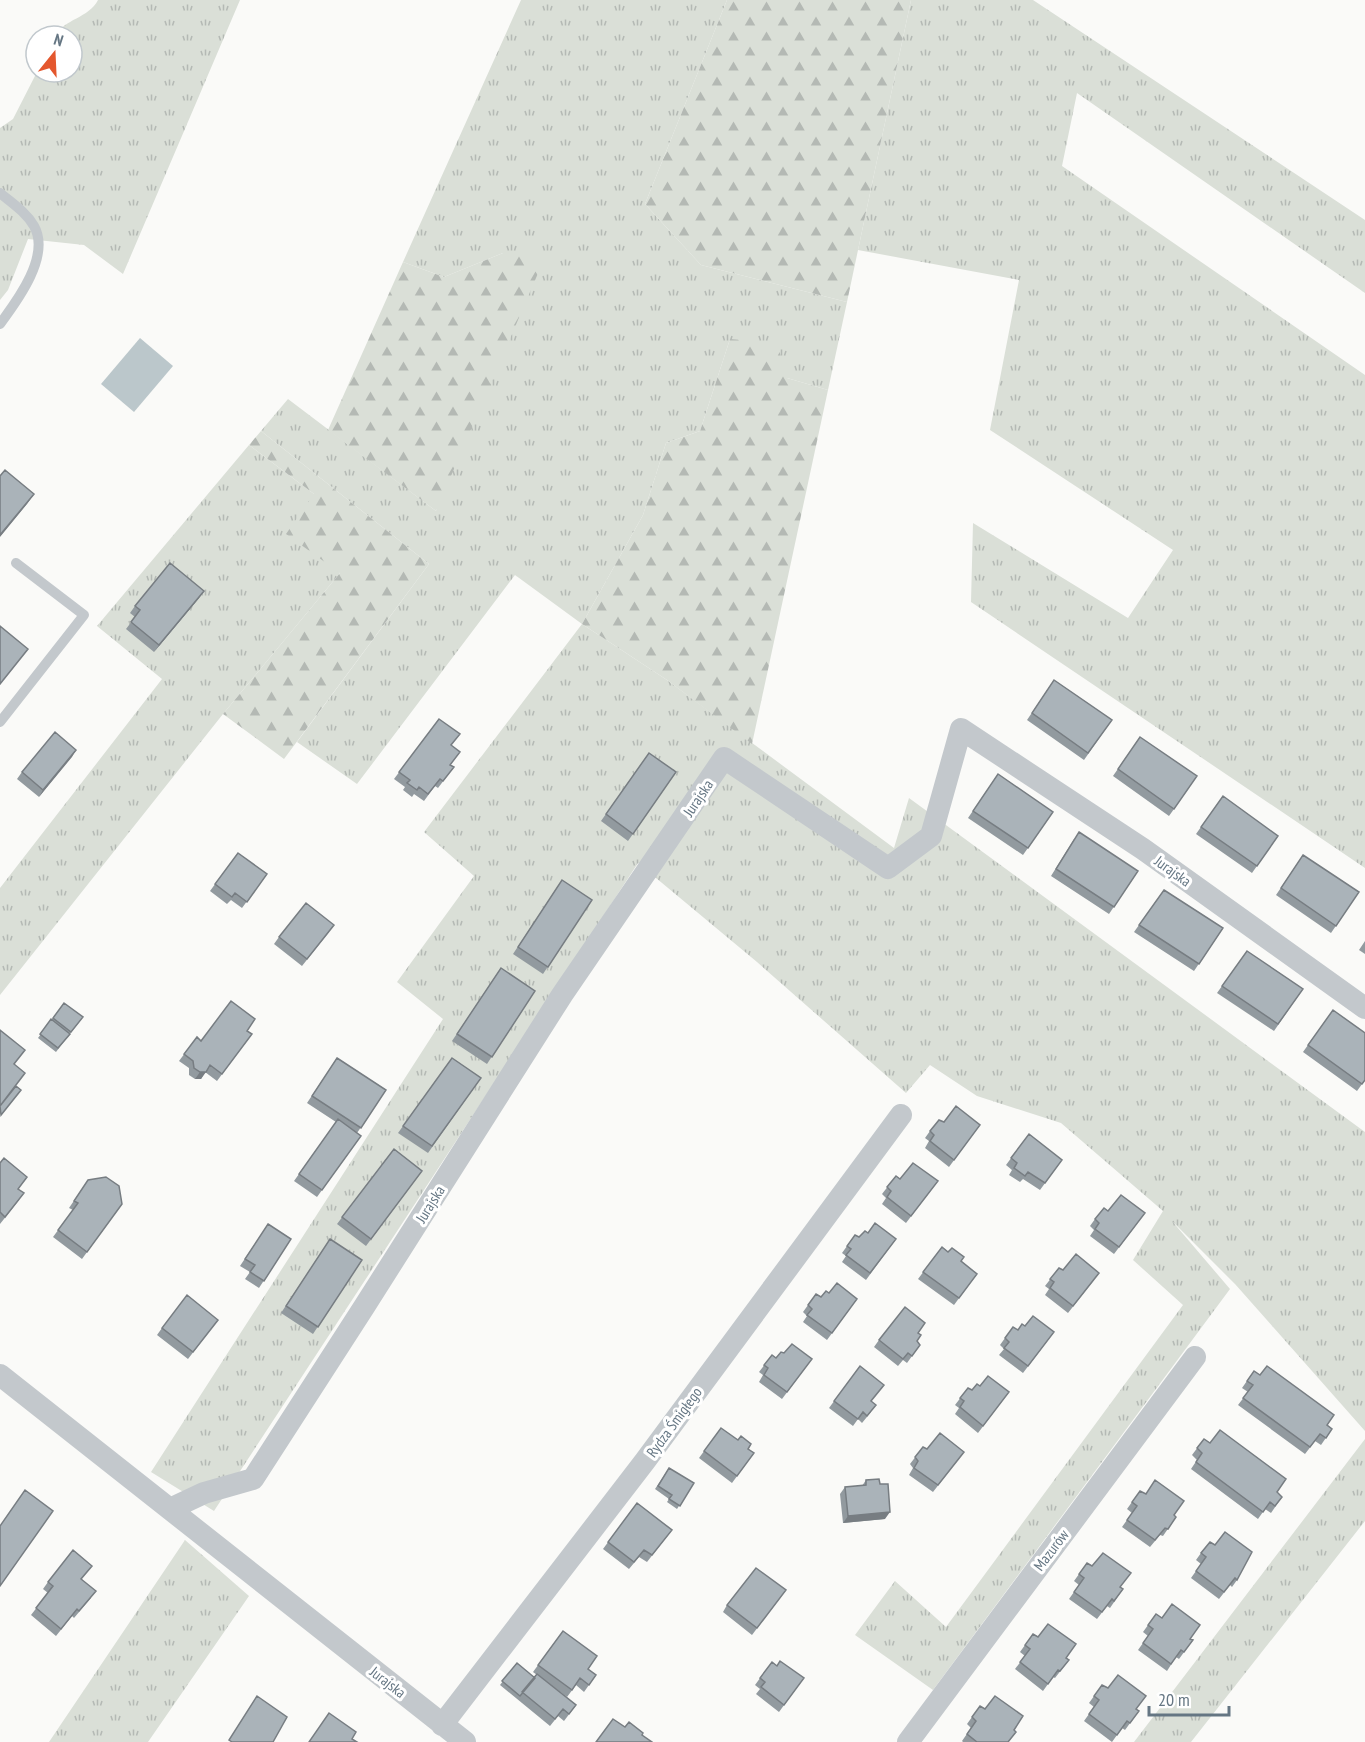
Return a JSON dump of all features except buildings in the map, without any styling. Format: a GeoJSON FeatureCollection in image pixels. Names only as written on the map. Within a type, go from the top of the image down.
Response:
{"type":"FeatureCollection","features":[{"type":"Feature","properties":{"kind":"street","name":"Jurajska"},"geometry":{"type":"LineString","coordinates":[[170,1509],[204,1493],[253,1479],[562,995],[724,758],[888,868],[931,836],[961,729],[1143,849],[1365,1008]]}},
{"type":"Feature","properties":{"kind":"street","name":"Rydza Śmigłego"},"geometry":{"type":"LineString","coordinates":[[442,1725],[645,1461],[901,1115]]}},
{"type":"Feature","properties":{"kind":"street","name":"Mazurów"},"geometry":{"type":"LineString","coordinates":[[908,1742],[1195,1357]]}},
{"type":"Feature","properties":{"kind":"street","name":"Jurajska"},"geometry":{"type":"LineString","coordinates":[[0,1375],[465,1742]]}},
{"type":"Feature","properties":{"kind":"lane"},"geometry":{"type":"LineString","coordinates":[[0,193],[25,213],[35,226],[38,238],[37,257],[30,277],[20,297],[0,324]]}},
{"type":"Feature","properties":{"kind":"lane"},"geometry":{"type":"LineString","coordinates":[[0,722],[84,615],[16,563]]}},
{"type":"Feature","properties":{"kind":"green space"},"geometry":{"type":"Polygon","coordinates":[[[98,0],[240,0],[123,274],[84,245],[28,239],[8,290],[0,300],[0,128],[13,119],[31,84],[84,84],[84,24],[67,24],[94,6],[98,0]]]}},
{"type":"Feature","properties":{"kind":"green space"},"geometry":{"type":"Polygon","coordinates":[[[521,0],[727,0],[645,204],[701,265],[847,302],[828,390],[787,378],[730,339],[700,431],[666,443],[643,515],[582,624],[515,575],[357,784],[297,742],[429,564],[261,431],[288,399],[436,511],[503,253],[444,277],[403,262],[521,0]]]}},
{"type":"Feature","properties":{"kind":"green space"},"geometry":{"type":"Polygon","coordinates":[[[727,0],[911,0],[847,302],[701,265],[645,204],[727,0]]]}},
{"type":"Feature","properties":{"kind":"green space"},"geometry":{"type":"Polygon","coordinates":[[[911,0],[1033,0],[1365,220],[1365,293],[1077,93],[1062,166],[1365,375],[1365,868],[971,602],[973,523],[1128,618],[1173,550],[990,430],[1019,280],[858,250],[911,0]]]}},
{"type":"Feature","properties":{"kind":"green space"},"geometry":{"type":"Polygon","coordinates":[[[503,253],[545,257],[436,511],[328,430],[403,262],[444,277],[503,253]]]}},
{"type":"Feature","properties":{"kind":"green space"},"geometry":{"type":"Polygon","coordinates":[[[730,339],[777,343],[787,378],[828,390],[752,744],[667,680],[582,624],[643,515],[666,443],[700,431],[730,339]]]}},
{"type":"Feature","properties":{"kind":"green space"},"geometry":{"type":"Polygon","coordinates":[[[261,431],[429,564],[284,759],[223,714],[340,573],[286,534],[314,494],[249,445],[261,431]]]}},
{"type":"Feature","properties":{"kind":"green space"},"geometry":{"type":"Polygon","coordinates":[[[249,445],[314,494],[340,573],[223,714],[0,995],[0,888],[162,679],[97,626],[249,445]]]}},
{"type":"Feature","properties":{"kind":"green space"},"geometry":{"type":"Polygon","coordinates":[[[582,624],[667,680],[894,848],[909,798],[1365,1132],[1365,1431],[1235,1284],[1172,1221],[1230,1289],[933,1690],[855,1635],[895,1581],[946,1627],[1183,1305],[1133,1260],[1163,1211],[1061,1123],[977,1096],[930,1065],[906,1093],[757,962],[638,863],[214,1511],[151,1472],[443,1019],[397,982],[474,876],[424,832],[582,624]]]}},
{"type":"Feature","properties":{"kind":"green space"},"geometry":{"type":"Polygon","coordinates":[[[1365,1439],[1365,1521],[1191,1742],[1134,1742],[1365,1439]]]}},
{"type":"Feature","properties":{"kind":"green space"},"geometry":{"type":"Polygon","coordinates":[[[185,1540],[249,1596],[148,1742],[49,1742],[185,1540]]]}},
{"type":"Feature","properties":{"kind":"shaded area"},"geometry":{"type":"Polygon","coordinates":[[[140,338],[173,366],[134,412],[101,384],[140,338]]]}}]}
